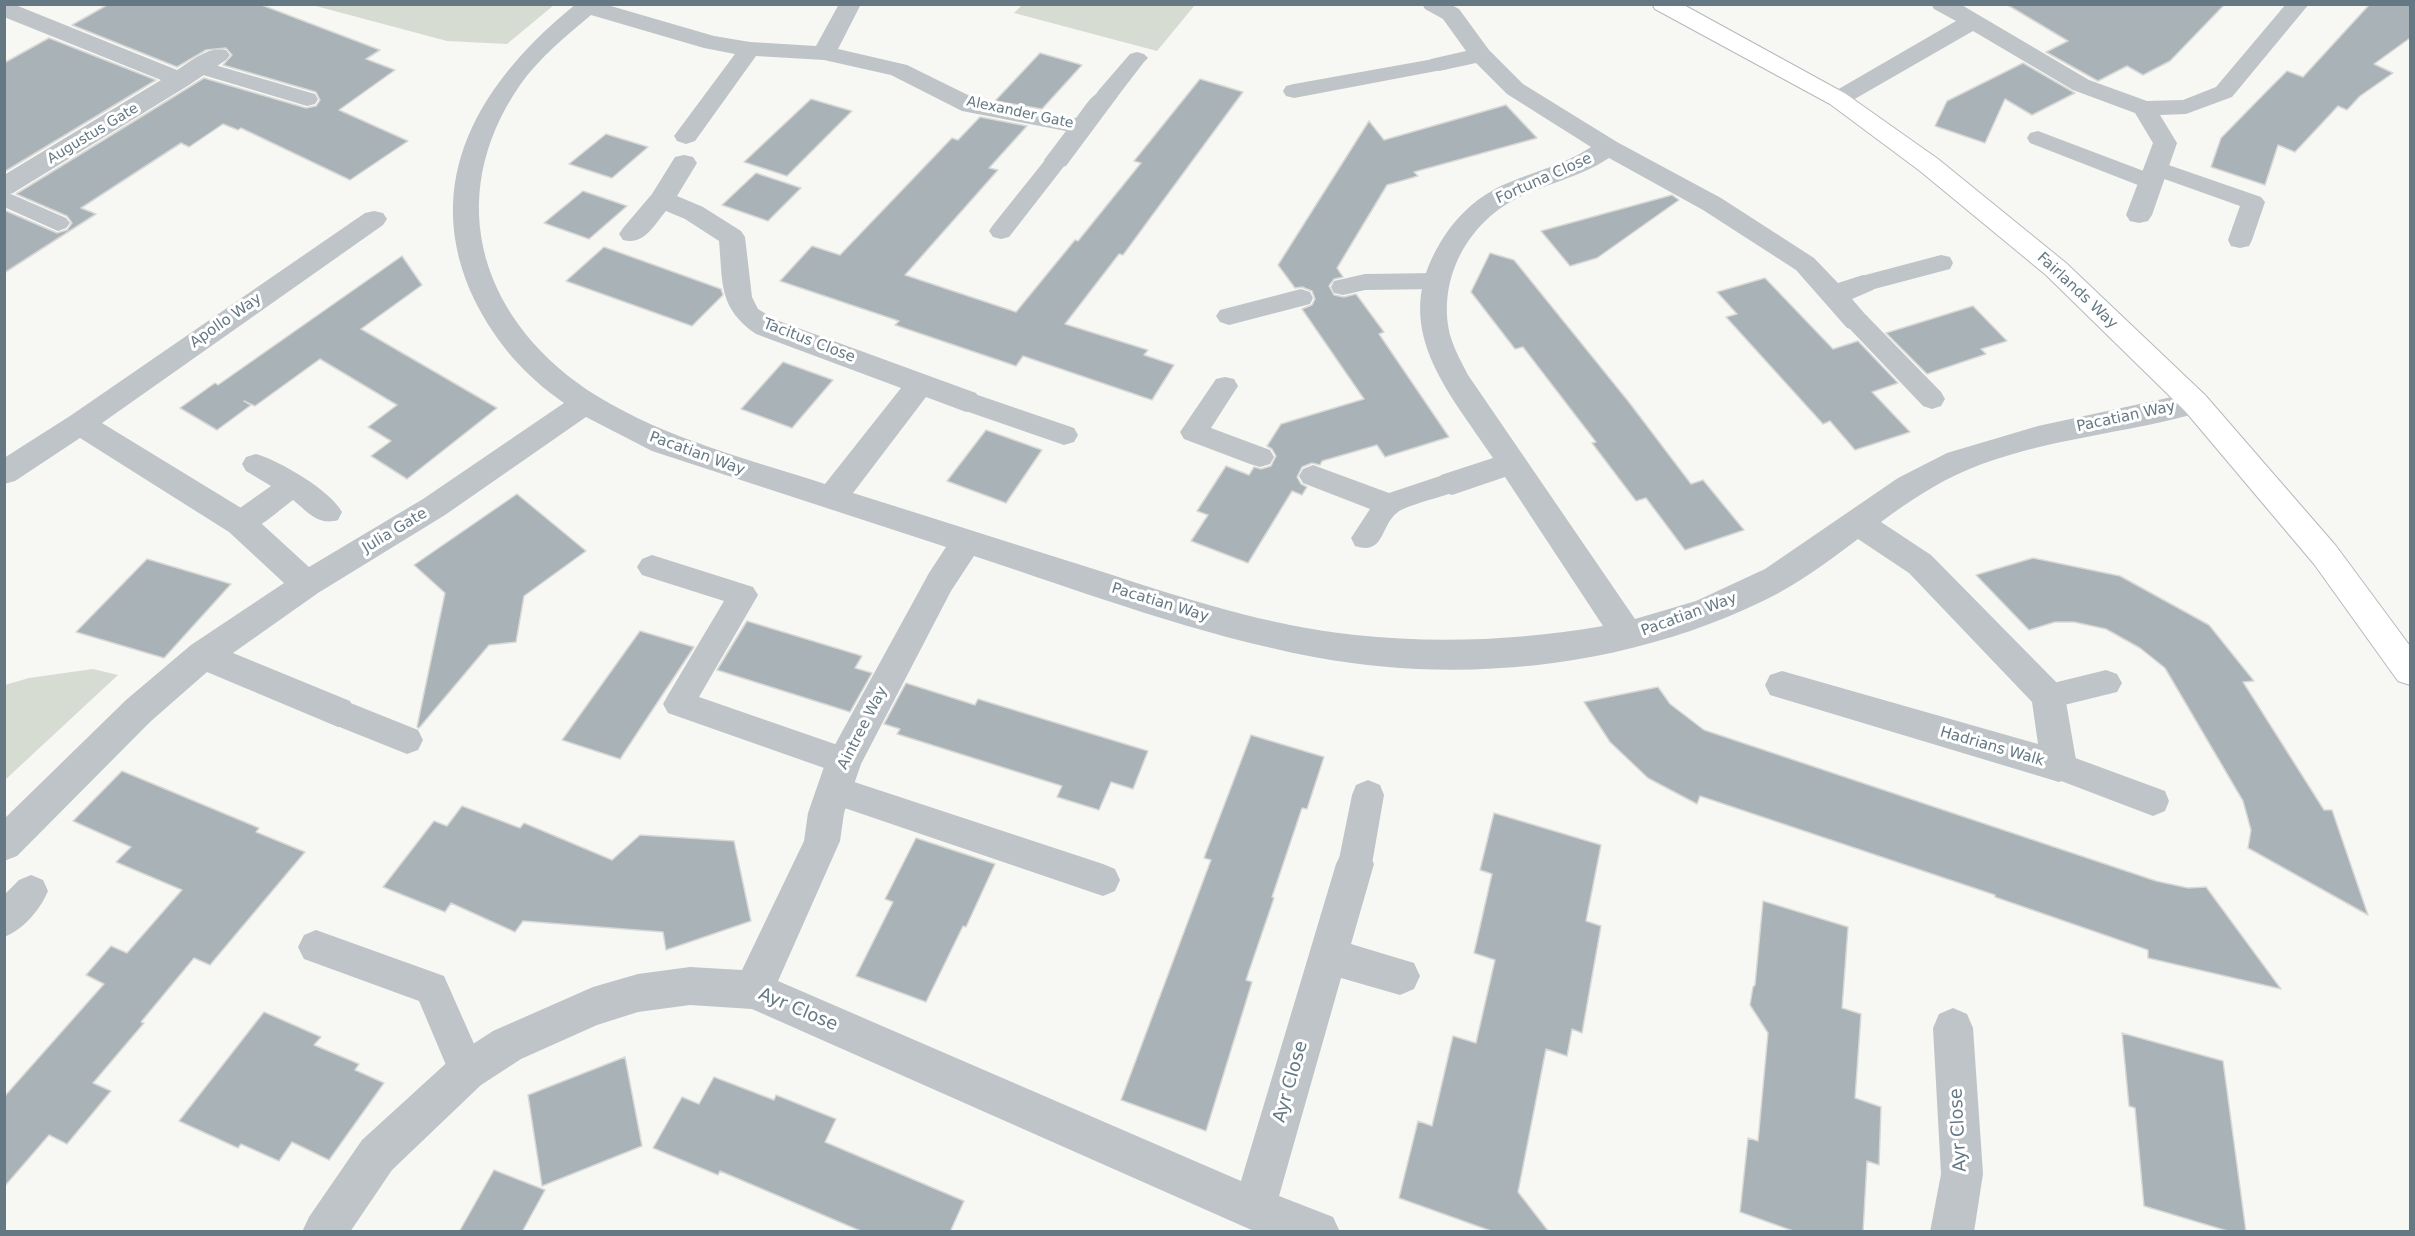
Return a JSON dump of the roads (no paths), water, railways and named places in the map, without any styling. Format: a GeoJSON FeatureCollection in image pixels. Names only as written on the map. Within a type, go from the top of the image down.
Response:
{"type":"FeatureCollection","features":[{"type":"Feature","properties":{"kind":"main road","name":"Fairlands Way"},"geometry":{"type":"LineString","coordinates":[[1663,4],[1838,99],[1929,165],[2056,269],[2195,403],[2325,555],[2410,671]]}},
{"type":"Feature","properties":{"kind":"street"},"geometry":{"type":"LineString","coordinates":[[824,53],[850,4]]}},
{"type":"Feature","properties":{"kind":"street","name":"Fortuna Close"},"geometry":{"type":"LineString","coordinates":[[1433,4],[1451,14],[1481,55],[1515,88],[1608,147],[1712,204],[1805,264],[1857,321]]}},
{"type":"Feature","properties":{"kind":"street"},"geometry":{"type":"LineString","coordinates":[[1942,4],[2081,85],[2144,108],[2186,107],[2224,92],[2298,4]]}},
{"type":"Feature","properties":{"kind":"street","name":"Alexander Gate"},"geometry":{"type":"LineString","coordinates":[[590,6],[712,43],[750,49],[824,53],[899,70],[971,106],[1082,127]]}},
{"type":"Feature","properties":{"kind":"street","name":"Pacatian Way"},"geometry":{"type":"LineString","coordinates":[[590,6],[537,50],[511,81],[492,112],[468,180],[466,217],[480,285],[514,342],[545,373],[585,403],[623,426],[663,443],[1188,613],[1273,634],[1353,649],[1459,655],[1532,652],[1628,636],[1703,612],[1755,590],[1800,563],[1899,492],[1933,472],[1977,453],[2095,422],[2195,403]]}},
{"type":"Feature","properties":{"kind":"street"},"geometry":{"type":"LineString","coordinates":[[4,9],[200,67]]}},
{"type":"Feature","properties":{"kind":"street"},"geometry":{"type":"LineString","coordinates":[[1838,99],[1973,21]]}},
{"type":"Feature","properties":{"kind":"street"},"geometry":{"type":"LineString","coordinates":[[686,136],[750,49]]}},
{"type":"Feature","properties":{"kind":"street"},"geometry":{"type":"LineString","coordinates":[[1439,64],[1481,55]]}},
{"type":"Feature","properties":{"kind":"street","name":"Augustus Gate"},"geometry":{"type":"LineString","coordinates":[[4,187],[200,67]]}},
{"type":"Feature","properties":{"kind":"street","name":"Alexander Gate"},"geometry":{"type":"LineString","coordinates":[[1057,159],[1106,96]]}},
{"type":"Feature","properties":{"kind":"street"},"geometry":{"type":"LineString","coordinates":[[2139,214],[2165,143],[2144,108]]}},
{"type":"Feature","properties":{"kind":"street","name":"Fortuna Close"},"geometry":{"type":"LineString","coordinates":[[1608,147],[1588,162],[1504,195],[1470,219],[1445,258],[1437,281],[1434,311],[1436,333],[1444,357],[1478,416],[1628,636]]}},
{"type":"Feature","properties":{"kind":"street"},"geometry":{"type":"LineString","coordinates":[[632,234],[662,199],[684,164]]}},
{"type":"Feature","properties":{"kind":"street","name":"Tacitus Close"},"geometry":{"type":"LineString","coordinates":[[662,199],[694,213],[732,237],[738,297],[748,315],[766,327],[966,401]]}},
{"type":"Feature","properties":{"kind":"street","name":"Apollo Way"},"geometry":{"type":"LineString","coordinates":[[4,473],[80,424],[374,219]]}},
{"type":"Feature","properties":{"kind":"street"},"geometry":{"type":"LineString","coordinates":[[1833,296],[1863,284]]}},
{"type":"Feature","properties":{"kind":"street"},"geometry":{"type":"LineString","coordinates":[[831,499],[920,385]]}},
{"type":"Feature","properties":{"kind":"street","name":"Julia Gate"},"geometry":{"type":"LineString","coordinates":[[4,844],[138,711],[203,655],[307,584],[434,507],[585,403]]}},
{"type":"Feature","properties":{"kind":"street"},"geometry":{"type":"LineString","coordinates":[[80,424],[240,523],[307,584]]}},
{"type":"Feature","properties":{"kind":"street"},"geometry":{"type":"LineString","coordinates":[[1452,483],[1510,464]]}},
{"type":"Feature","properties":{"kind":"street"},"geometry":{"type":"LineString","coordinates":[[1857,522],[1920,564],[2048,696]]}},
{"type":"Feature","properties":{"kind":"street","name":"Aintree Way"},"geometry":{"type":"LineString","coordinates":[[753,990],[812,868],[822,841],[826,813],[839,776],[940,582],[967,541]]}},
{"type":"Feature","properties":{"kind":"street"},"geometry":{"type":"LineString","coordinates":[[203,655],[338,712]]}},
{"type":"Feature","properties":{"kind":"street","name":"Hadrians Walk"},"geometry":{"type":"LineString","coordinates":[[1782,685],[2059,766],[2048,696]]}},
{"type":"Feature","properties":{"kind":"street","name":"Ayr Close"},"geometry":{"type":"LineString","coordinates":[[1254,1209],[1355,864]]}},
{"type":"Feature","properties":{"kind":"street"},"geometry":{"type":"LineString","coordinates":[[1328,956],[1400,976]]}},
{"type":"Feature","properties":{"kind":"street","name":"Ayr Close"},"geometry":{"type":"LineString","coordinates":[[324,1232],[377,1155],[467,1071],[507,1045],[593,1007],[638,993],[690,986],[753,990],[1254,1209],[1318,1232]]}},
{"type":"Feature","properties":{"kind":"street","name":"Ayr Close"},"geometry":{"type":"LineString","coordinates":[[1952,1232],[1962,1174],[1953,1028]]}},
{"type":"Feature","properties":{"kind":"lane"},"geometry":{"type":"LineString","coordinates":[[1106,96],[1137,58]]}},
{"type":"Feature","properties":{"kind":"lane"},"geometry":{"type":"LineString","coordinates":[[1294,91],[1439,64]]}},
{"type":"Feature","properties":{"kind":"lane"},"geometry":{"type":"LineString","coordinates":[[200,67],[307,99]]}},
{"type":"Feature","properties":{"kind":"lane"},"geometry":{"type":"LineString","coordinates":[[2038,138],[2154,175],[2253,202],[2240,240]]}},
{"type":"Feature","properties":{"kind":"lane"},"geometry":{"type":"LineString","coordinates":[[1001,231],[1057,159]]}},
{"type":"Feature","properties":{"kind":"lane"},"geometry":{"type":"LineString","coordinates":[[4,198],[58,223]]}},
{"type":"Feature","properties":{"kind":"lane"},"geometry":{"type":"LineString","coordinates":[[1863,284],[1941,263]]}},
{"type":"Feature","properties":{"kind":"lane"},"geometry":{"type":"LineString","coordinates":[[1343,287],[1365,282],[1437,281]]}},
{"type":"Feature","properties":{"kind":"lane"},"geometry":{"type":"LineString","coordinates":[[1229,316],[1301,298]]}},
{"type":"Feature","properties":{"kind":"lane"},"geometry":{"type":"LineString","coordinates":[[1857,321],[1932,399]]}},
{"type":"Feature","properties":{"kind":"lane"},"geometry":{"type":"LineString","coordinates":[[1225,386],[1194,432],[1260,457]]}},
{"type":"Feature","properties":{"kind":"lane"},"geometry":{"type":"LineString","coordinates":[[966,401],[1064,435]]}},
{"type":"Feature","properties":{"kind":"lane"},"geometry":{"type":"LineString","coordinates":[[256,464],[293,485],[328,512]]}},
{"type":"Feature","properties":{"kind":"lane"},"geometry":{"type":"LineString","coordinates":[[1313,476],[1388,504]]}},
{"type":"Feature","properties":{"kind":"lane"},"geometry":{"type":"LineString","coordinates":[[1365,538],[1388,504],[1452,483]]}},
{"type":"Feature","properties":{"kind":"lane"},"geometry":{"type":"LineString","coordinates":[[240,523],[293,485]]}},
{"type":"Feature","properties":{"kind":"lane"},"geometry":{"type":"LineString","coordinates":[[652,567],[743,595],[679,704],[839,776],[1103,880]]}},
{"type":"Feature","properties":{"kind":"lane"},"geometry":{"type":"LineString","coordinates":[[2048,696],[2106,683]]}},
{"type":"Feature","properties":{"kind":"lane"},"geometry":{"type":"LineString","coordinates":[[338,712],[407,740]]}},
{"type":"Feature","properties":{"kind":"lane"},"geometry":{"type":"LineString","coordinates":[[2059,766],[2152,801]]}},
{"type":"Feature","properties":{"kind":"lane"},"geometry":{"type":"LineString","coordinates":[[1355,864],[1368,795]]}},
{"type":"Feature","properties":{"kind":"lane"},"geometry":{"type":"LineString","coordinates":[[4,921],[31,891]]}},
{"type":"Feature","properties":{"kind":"lane"},"geometry":{"type":"LineString","coordinates":[[316,947],[431,988],[467,1071]]}}]}
